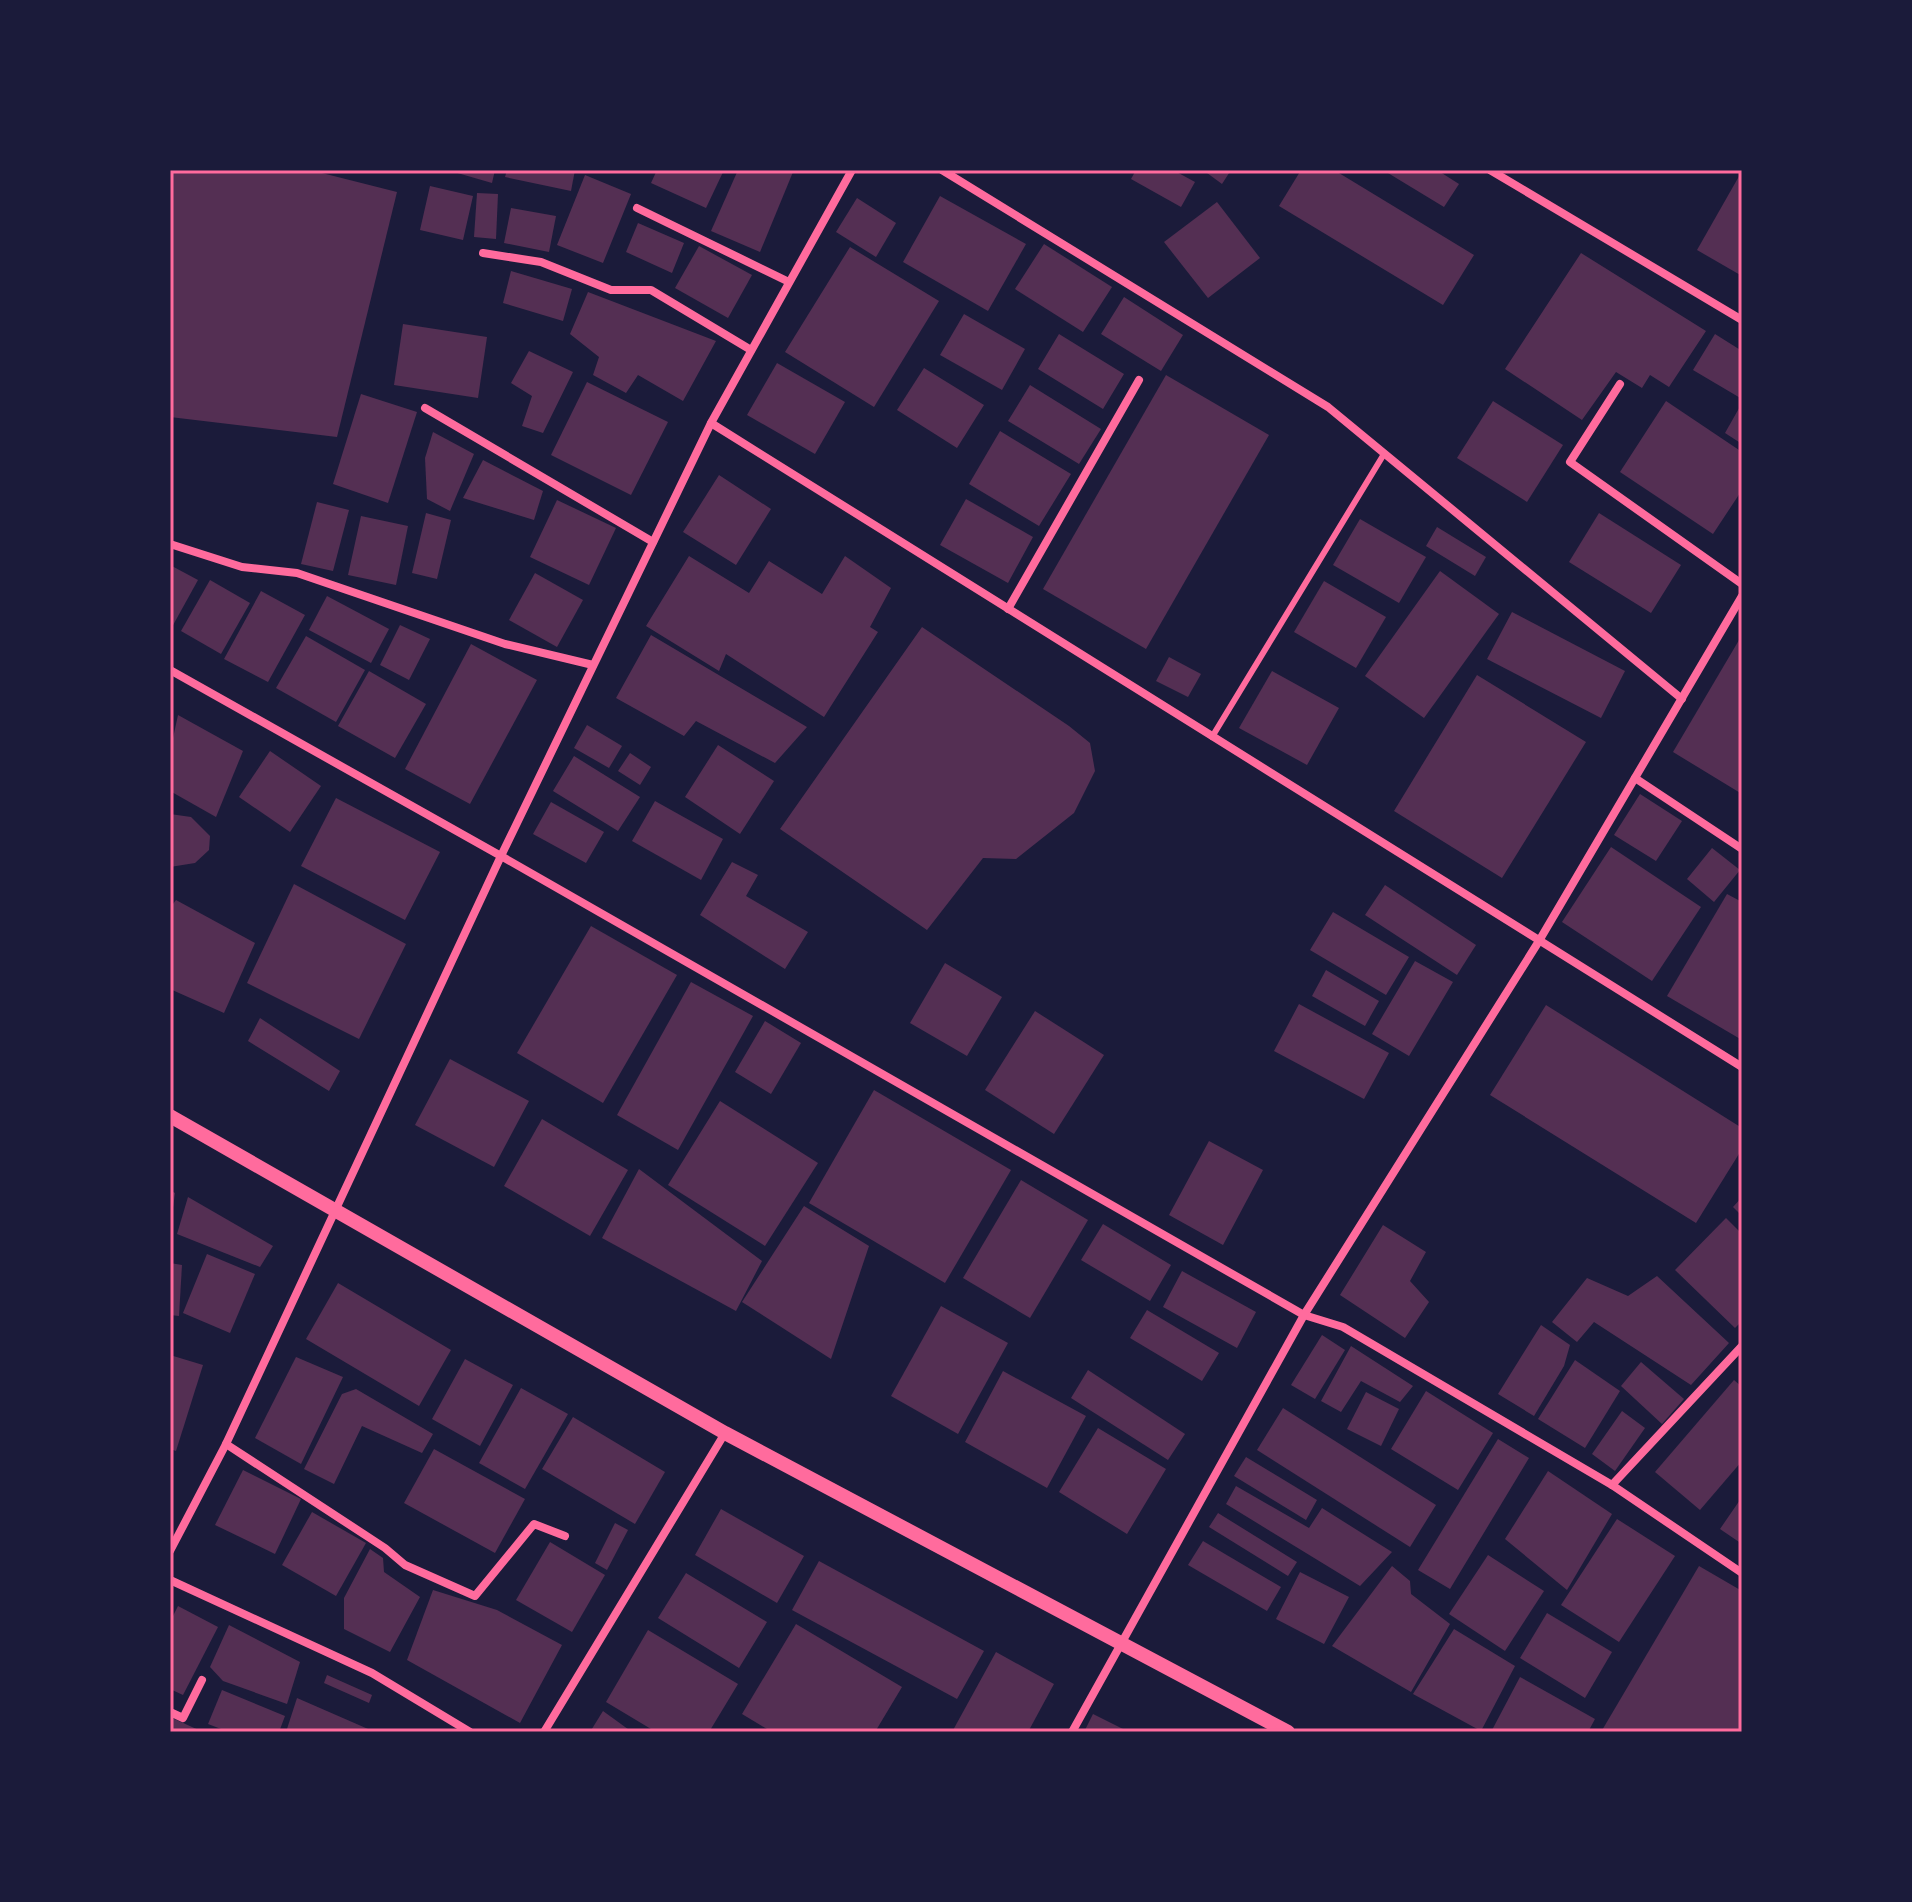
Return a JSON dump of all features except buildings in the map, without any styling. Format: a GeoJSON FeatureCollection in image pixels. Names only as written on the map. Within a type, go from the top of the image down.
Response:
{"type":"FeatureCollection","features":[{"type":"Feature","properties":{"kind":"street"},"geometry":{"type":"LineString","coordinates":[[170,1551],[226,1444],[501,856],[711,423],[852,170]]}},
{"type":"Feature","properties":{"kind":"street"},"geometry":{"type":"LineString","coordinates":[[1490,170],[1742,320]]}},
{"type":"Feature","properties":{"kind":"street"},"geometry":{"type":"LineString","coordinates":[[949,172],[1328,407],[1682,699]]}},
{"type":"Feature","properties":{"kind":"street"},"geometry":{"type":"LineString","coordinates":[[637,208],[789,282]]}},
{"type":"Feature","properties":{"kind":"street"},"geometry":{"type":"LineString","coordinates":[[483,253],[541,262],[611,290],[651,290],[751,350]]}},
{"type":"Feature","properties":{"kind":"street"},"geometry":{"type":"LineString","coordinates":[[1008,609],[1139,380]]}},
{"type":"Feature","properties":{"kind":"street"},"geometry":{"type":"LineString","coordinates":[[1620,384],[1570,462],[1742,584]]}},
{"type":"Feature","properties":{"kind":"street"},"geometry":{"type":"LineString","coordinates":[[425,408],[653,542]]}},
{"type":"Feature","properties":{"kind":"street"},"geometry":{"type":"LineString","coordinates":[[711,423],[1742,1067]]}},
{"type":"Feature","properties":{"kind":"street"},"geometry":{"type":"LineString","coordinates":[[170,544],[242,567],[297,573],[505,644],[593,665]]}},
{"type":"Feature","properties":{"kind":"street"},"geometry":{"type":"LineString","coordinates":[[1072,1732],[1304,1315],[1539,941],[1742,596]]}},
{"type":"Feature","properties":{"kind":"street"},"geometry":{"type":"LineString","coordinates":[[170,670],[1304,1315],[1343,1327],[1612,1485],[1742,1573]]}},
{"type":"Feature","properties":{"kind":"street"},"geometry":{"type":"LineString","coordinates":[[1635,778],[1742,849]]}},
{"type":"Feature","properties":{"kind":"street"},"geometry":{"type":"LineString","coordinates":[[170,1116],[725,1433],[1288,1732]]}},
{"type":"Feature","properties":{"kind":"street"},"geometry":{"type":"LineString","coordinates":[[1612,1485],[1742,1346]]}},
{"type":"Feature","properties":{"kind":"street"},"geometry":{"type":"LineString","coordinates":[[544,1732],[725,1433]]}},
{"type":"Feature","properties":{"kind":"street"},"geometry":{"type":"LineString","coordinates":[[226,1444],[385,1548],[405,1565],[475,1596],[534,1524],[565,1536]]}},
{"type":"Feature","properties":{"kind":"street"},"geometry":{"type":"LineString","coordinates":[[170,1580],[372,1673],[470,1732]]}},
{"type":"Feature","properties":{"kind":"street"},"geometry":{"type":"LineString","coordinates":[[170,1712],[183,1718],[202,1680]]}},
{"type":"Feature","properties":{"kind":"lane"},"geometry":{"type":"LineString","coordinates":[[1212,737],[1384,454]]}}]}
